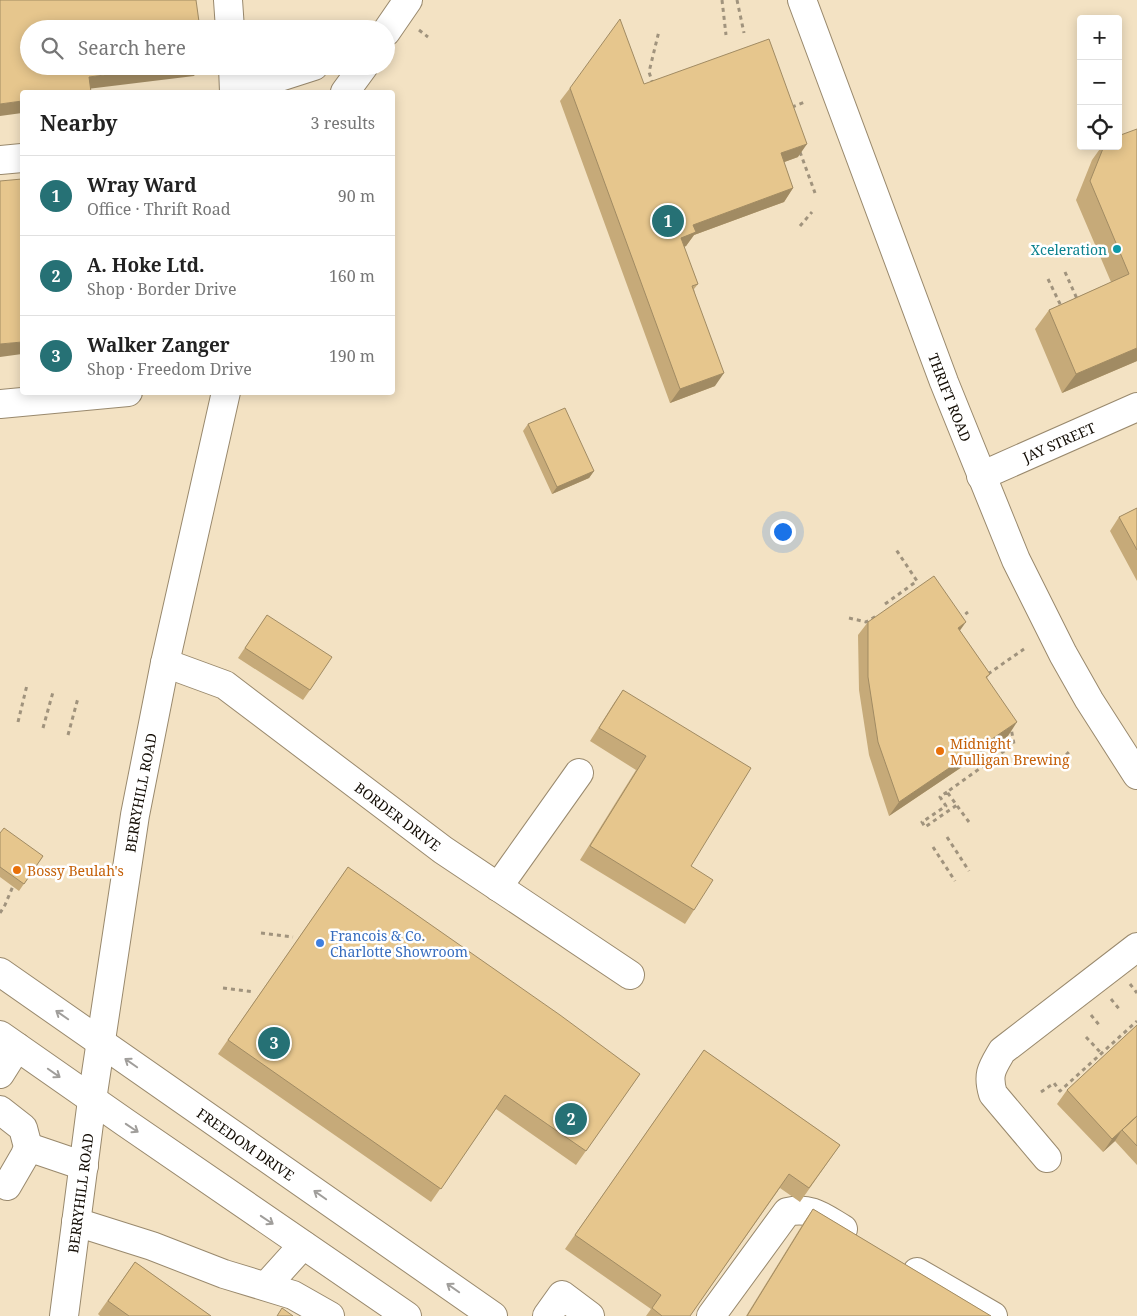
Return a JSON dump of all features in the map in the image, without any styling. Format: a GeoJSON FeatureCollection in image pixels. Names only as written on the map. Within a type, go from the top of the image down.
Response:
{"type":"FeatureCollection","features":[{"type":"Feature","properties":{"kind":"street"},"geometry":{"type":"LineString","coordinates":[[228,0],[229,20]]}},
{"type":"Feature","properties":{"kind":"street"},"geometry":{"type":"LineString","coordinates":[[394,20],[408,0]]}},
{"type":"Feature","properties":{"kind":"street","name":"THRIFT ROAD"},"geometry":{"type":"LineString","coordinates":[[802,0],[981,476],[1016,560],[1063,654],[1089,700],[1137,775]]}},
{"type":"Feature","properties":{"kind":"street"},"geometry":{"type":"LineString","coordinates":[[233,75],[234,90]]}},
{"type":"Feature","properties":{"kind":"street"},"geometry":{"type":"LineString","coordinates":[[248,90],[258,84],[286,75]]}},
{"type":"Feature","properties":{"kind":"street"},"geometry":{"type":"LineString","coordinates":[[346,90],[357,75]]}},
{"type":"Feature","properties":{"kind":"street"},"geometry":{"type":"LineString","coordinates":[[0,160],[20,158]]}},
{"type":"Feature","properties":{"kind":"street"},"geometry":{"type":"LineString","coordinates":[[0,404],[96,395]]}},
{"type":"Feature","properties":{"kind":"street","name":"BERRYHILL ROAD"},"geometry":{"type":"LineString","coordinates":[[64,1316],[92,1100],[135,815],[165,663],[225,395]]}},
{"type":"Feature","properties":{"kind":"street","name":"JAY STREET"},"geometry":{"type":"LineString","coordinates":[[981,476],[1137,407]]}},
{"type":"Feature","properties":{"kind":"street","name":"BORDER DRIVE"},"geometry":{"type":"LineString","coordinates":[[165,663],[224,685],[443,850],[630,976]]}},
{"type":"Feature","properties":{"kind":"street"},"geometry":{"type":"LineString","coordinates":[[498,887],[579,773]]}},
{"type":"Feature","properties":{"kind":"street"},"geometry":{"type":"LineString","coordinates":[[1047,1158],[994,1094],[990,1082],[991,1069],[1002,1051],[1137,946]]}},
{"type":"Feature","properties":{"kind":"street","name":"FREEDOM DRIVE"},"geometry":{"type":"LineString","coordinates":[[0,972],[493,1316]]}},
{"type":"Feature","properties":{"kind":"street"},"geometry":{"type":"LineString","coordinates":[[0,1074],[9,1041],[407,1316]]}},
{"type":"Feature","properties":{"kind":"street"},"geometry":{"type":"LineString","coordinates":[[0,1110],[23,1128],[28,1147],[25,1156],[7,1186]]}},
{"type":"Feature","properties":{"kind":"street"},"geometry":{"type":"LineString","coordinates":[[28,1147],[84,1166]]}},
{"type":"Feature","properties":{"kind":"street"},"geometry":{"type":"LineString","coordinates":[[711,1316],[787,1212],[810,1210],[860,1239]]}},
{"type":"Feature","properties":{"kind":"street"},"geometry":{"type":"LineString","coordinates":[[76,1222],[152,1246],[224,1274],[293,1295],[330,1316]]}},
{"type":"Feature","properties":{"kind":"street"},"geometry":{"type":"LineString","coordinates":[[266,1286],[303,1245]]}},
{"type":"Feature","properties":{"kind":"street"},"geometry":{"type":"LineString","coordinates":[[893,1258],[993,1316]]}},
{"type":"Feature","properties":{"kind":"street"},"geometry":{"type":"LineString","coordinates":[[547,1316],[562,1295],[590,1316]]}},
{"type":"Feature","properties":{"kind":"path"},"geometry":{"type":"LineString","coordinates":[[722,0],[726,35]]}},
{"type":"Feature","properties":{"kind":"path"},"geometry":{"type":"LineString","coordinates":[[737,0],[744,33]]}},
{"type":"Feature","properties":{"kind":"path"},"geometry":{"type":"LineString","coordinates":[[659,31],[649,72],[653,84],[662,81]]}},
{"type":"Feature","properties":{"kind":"path"},"geometry":{"type":"LineString","coordinates":[[784,110],[805,102]]}},
{"type":"Feature","properties":{"kind":"path"},"geometry":{"type":"LineString","coordinates":[[798,147],[815,193]]}},
{"type":"Feature","properties":{"kind":"path"},"geometry":{"type":"LineString","coordinates":[[800,226],[812,212]]}},
{"type":"Feature","properties":{"kind":"path"},"geometry":{"type":"LineString","coordinates":[[1065,272],[1080,306]]}},
{"type":"Feature","properties":{"kind":"path"},"geometry":{"type":"LineString","coordinates":[[1048,279],[1064,313]]}},
{"type":"Feature","properties":{"kind":"path"},"geometry":{"type":"LineString","coordinates":[[885,604],[917,581],[895,548]]}},
{"type":"Feature","properties":{"kind":"path"},"geometry":{"type":"LineString","coordinates":[[849,618],[866,622],[882,612]]}},
{"type":"Feature","properties":{"kind":"path"},"geometry":{"type":"LineString","coordinates":[[952,624],[968,612]]}},
{"type":"Feature","properties":{"kind":"path"},"geometry":{"type":"LineString","coordinates":[[988,674],[1024,649]]}},
{"type":"Feature","properties":{"kind":"path"},"geometry":{"type":"LineString","coordinates":[[18,722],[27,685]]}},
{"type":"Feature","properties":{"kind":"path"},"geometry":{"type":"LineString","coordinates":[[43,728],[53,692]]}},
{"type":"Feature","properties":{"kind":"path"},"geometry":{"type":"LineString","coordinates":[[68,735],[78,698]]}},
{"type":"Feature","properties":{"kind":"path"},"geometry":{"type":"LineString","coordinates":[[957,805],[925,827],[922,822],[946,806],[940,797],[1014,744],[1010,727]]}},
{"type":"Feature","properties":{"kind":"path"},"geometry":{"type":"LineString","coordinates":[[1066,754],[1070,751]]}},
{"type":"Feature","properties":{"kind":"path"},"geometry":{"type":"LineString","coordinates":[[947,792],[969,822]]}},
{"type":"Feature","properties":{"kind":"path"},"geometry":{"type":"LineString","coordinates":[[947,837],[969,871]]}},
{"type":"Feature","properties":{"kind":"path"},"geometry":{"type":"LineString","coordinates":[[933,847],[955,881]]}},
{"type":"Feature","properties":{"kind":"path"},"geometry":{"type":"LineString","coordinates":[[0,912],[5,905],[12,886]]}},
{"type":"Feature","properties":{"kind":"path"},"geometry":{"type":"LineString","coordinates":[[261,933],[293,937]]}},
{"type":"Feature","properties":{"kind":"path"},"geometry":{"type":"LineString","coordinates":[[223,988],[254,992]]}},
{"type":"Feature","properties":{"kind":"path"},"geometry":{"type":"LineString","coordinates":[[1041,1092],[1054,1082],[1060,1090],[1137,1021]]}},
{"type":"Feature","properties":{"kind":"path"},"geometry":{"type":"LineString","coordinates":[[1086,1037],[1101,1054]]}},
{"type":"Feature","properties":{"kind":"building"},"geometry":{"type":"Polygon","coordinates":[[[0,0],[196,0],[199,20],[20,20],[20,75],[104,75],[89,77],[91,90],[20,90],[20,101],[0,104],[0,0]]]}},
{"type":"Feature","properties":{"kind":"building"},"geometry":{"type":"Polygon","coordinates":[[[620,19],[644,84],[769,39],[807,144],[781,153],[793,188],[693,225],[696,232],[681,238],[698,284],[692,286],[724,373],[680,389],[570,88],[620,19]]]}},
{"type":"Feature","properties":{"kind":"building","name":"Xceleration"},"geometry":{"type":"Polygon","coordinates":[[[1137,129],[1137,348],[1076,374],[1049,310],[1129,274],[1090,181],[1102,150],[1122,150],[1122,135],[1137,129]]]}},
{"type":"Feature","properties":{"kind":"building"},"geometry":{"type":"Polygon","coordinates":[[[20,179],[20,342],[0,344],[0,181],[20,179]]]}},
{"type":"Feature","properties":{"kind":"building"},"geometry":{"type":"Polygon","coordinates":[[[565,408],[594,471],[557,487],[528,424],[565,408]]]}},
{"type":"Feature","properties":{"kind":"building"},"geometry":{"type":"Polygon","coordinates":[[[1137,508],[1137,550],[1119,517],[1137,508]]]}},
{"type":"Feature","properties":{"kind":"building"},"geometry":{"type":"Polygon","coordinates":[[[934,576],[966,622],[958,628],[990,674],[986,677],[1017,722],[899,802],[878,742],[868,677],[868,622],[934,576]]]}},
{"type":"Feature","properties":{"kind":"building"},"geometry":{"type":"Polygon","coordinates":[[[267,615],[332,657],[310,690],[245,648],[267,615]]]}},
{"type":"Feature","properties":{"kind":"building"},"geometry":{"type":"Polygon","coordinates":[[[623,690],[751,768],[691,866],[713,880],[694,910],[590,846],[646,756],[599,728],[623,690]]]}},
{"type":"Feature","properties":{"kind":"building","name":"Bossy Beulah's"},"geometry":{"type":"Polygon","coordinates":[[[4,828],[43,856],[24,884],[0,867],[0,833],[4,828]]]}},
{"type":"Feature","properties":{"kind":"building"},"geometry":{"type":"Polygon","coordinates":[[[348,867],[560,1015],[640,1074],[586,1151],[505,1095],[441,1189],[228,1040],[348,867]]]}},
{"type":"Feature","properties":{"kind":"building"},"geometry":{"type":"Polygon","coordinates":[[[1137,1025],[1137,1116],[1112,1139],[1067,1090],[1137,1025]]]}},
{"type":"Feature","properties":{"kind":"building"},"geometry":{"type":"Polygon","coordinates":[[[704,1050],[840,1145],[809,1188],[789,1174],[690,1316],[662,1316],[652,1308],[661,1295],[575,1235],[704,1050]]]}},
{"type":"Feature","properties":{"kind":"building"},"geometry":{"type":"Polygon","coordinates":[[[1137,1116],[1137,1146],[1122,1130],[1137,1116]]]}},
{"type":"Feature","properties":{"kind":"building"},"geometry":{"type":"Polygon","coordinates":[[[813,1209],[991,1316],[747,1316],[813,1209]]]}},
{"type":"Feature","properties":{"kind":"building"},"geometry":{"type":"Polygon","coordinates":[[[135,1262],[211,1316],[129,1316],[108,1301],[135,1262]]]}},
{"type":"Feature","properties":{"kind":"building"},"geometry":{"type":"Polygon","coordinates":[[[282,1308],[293,1316],[277,1316],[282,1308]]]}},
{"type":"Feature","properties":{"kind":"place","name":"Wray Ward"},"geometry":{"type":"Point","coordinates":[668,221]}},
{"type":"Feature","properties":{"kind":"place","name":"Xceleration"},"geometry":{"type":"Point","coordinates":[1117,249]}},
{"type":"Feature","properties":{"kind":"place","name":"Midnight Mulligan Brewing"},"geometry":{"type":"Point","coordinates":[940,751]}},
{"type":"Feature","properties":{"kind":"place","name":"Bossy Beulah's"},"geometry":{"type":"Point","coordinates":[17,870]}},
{"type":"Feature","properties":{"kind":"place","name":"Francois & Co. Charlotte Showroom"},"geometry":{"type":"Point","coordinates":[320,943]}},
{"type":"Feature","properties":{"kind":"place","name":"Walker Zanger"},"geometry":{"type":"Point","coordinates":[274,1043]}},
{"type":"Feature","properties":{"kind":"place","name":"A. Hoke Ltd."},"geometry":{"type":"Point","coordinates":[571,1119]}}]}
